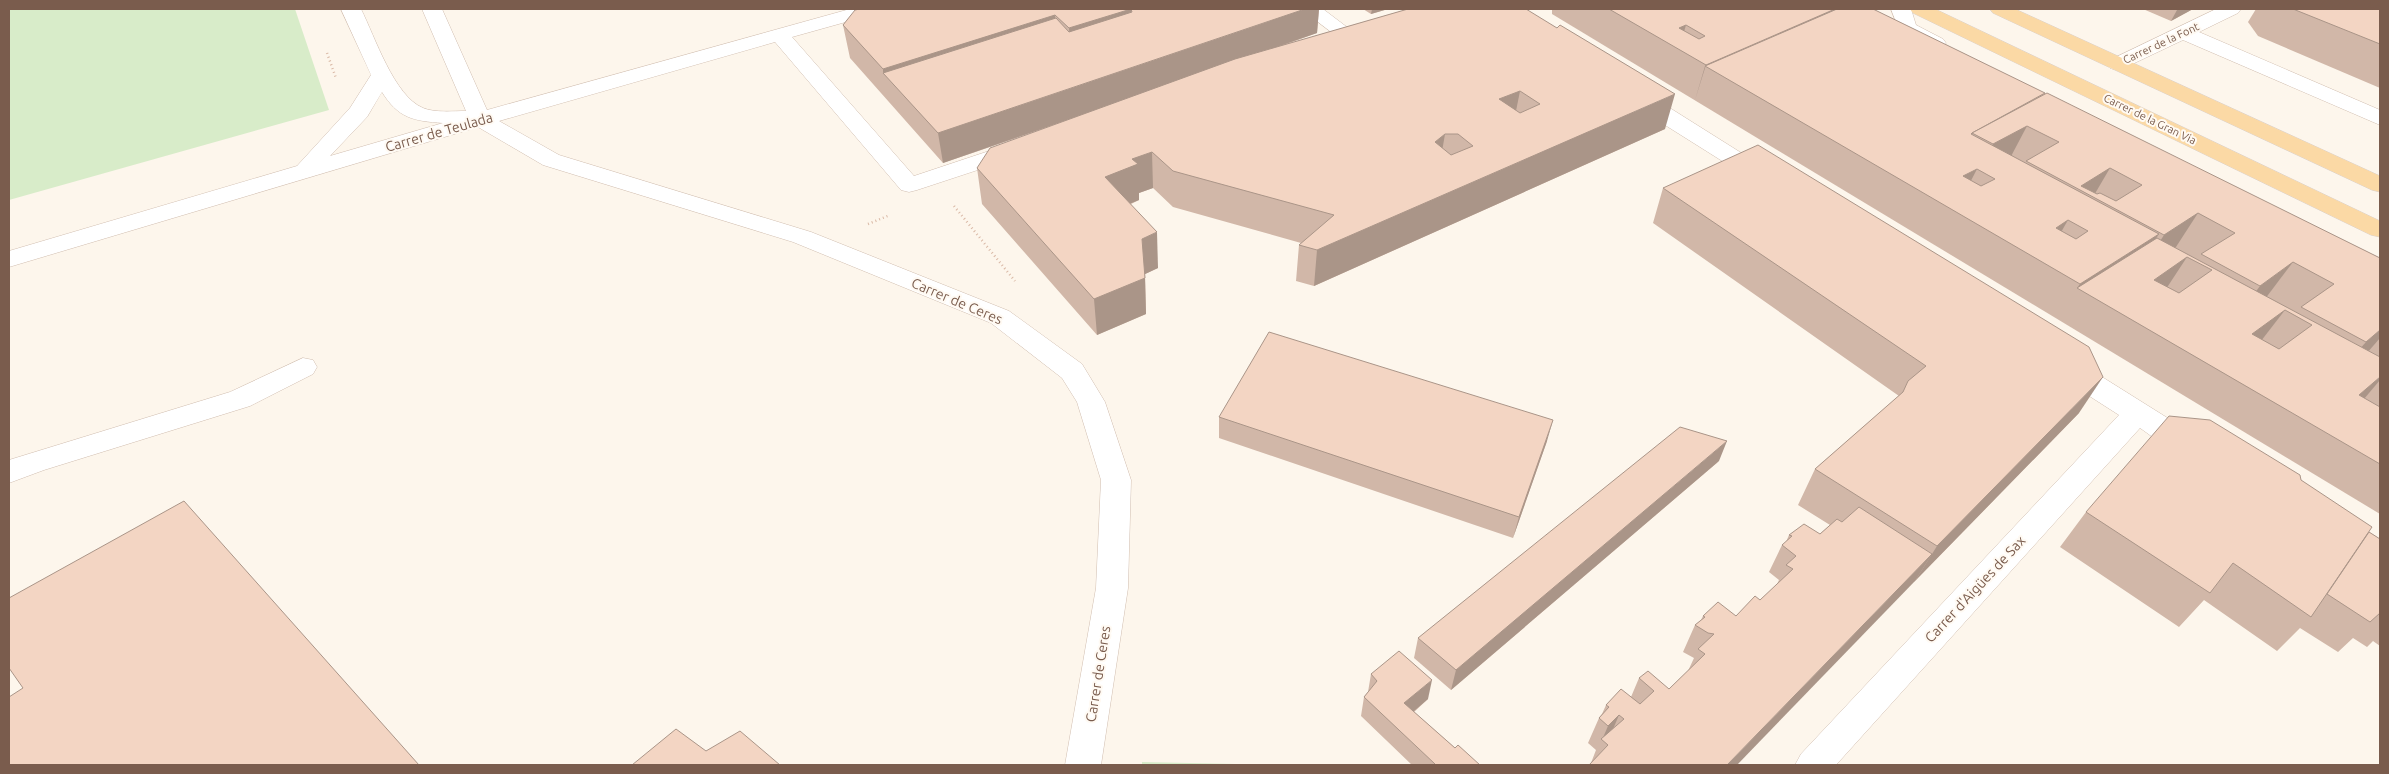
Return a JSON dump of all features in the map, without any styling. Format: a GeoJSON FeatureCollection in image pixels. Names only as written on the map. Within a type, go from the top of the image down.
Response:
{"type":"FeatureCollection","features":[{"type":"Feature","properties":{"kind":"main road","name":"Carrer de la Gran Via"},"geometry":{"type":"LineString","coordinates":[[1920,9],[2380,230]]}},
{"type":"Feature","properties":{"kind":"main road"},"geometry":{"type":"LineString","coordinates":[[2000,9],[2380,185]]}},
{"type":"Feature","properties":{"kind":"street"},"geometry":{"type":"LineString","coordinates":[[352,9],[382,75],[400,104],[420,114],[480,119],[432,9]]}},
{"type":"Feature","properties":{"kind":"street","name":"Carrer de Teulada"},"geometry":{"type":"LineString","coordinates":[[9,259],[480,119],[871,9]]}},
{"type":"Feature","properties":{"kind":"street"},"geometry":{"type":"LineString","coordinates":[[1311,9],[1360,34],[1322,47]]}},
{"type":"Feature","properties":{"kind":"street"},"geometry":{"type":"LineString","coordinates":[[1901,9],[1907,28],[1958,55]]}},
{"type":"Feature","properties":{"kind":"street","name":"Carrer de la Font"},"geometry":{"type":"LineString","coordinates":[[2117,64],[2232,9]]}},
{"type":"Feature","properties":{"kind":"street"},"geometry":{"type":"LineString","coordinates":[[2185,33],[2380,118]]}},
{"type":"Feature","properties":{"kind":"street"},"geometry":{"type":"LineString","coordinates":[[779,35],[909,185],[1034,143]]}},
{"type":"Feature","properties":{"kind":"street"},"geometry":{"type":"LineString","coordinates":[[303,172],[359,112],[382,75]]}},
{"type":"Feature","properties":{"kind":"street"},"geometry":{"type":"LineString","coordinates":[[1618,86],[1785,190]]}},
{"type":"Feature","properties":{"kind":"street","name":"Carrer de Ceres"},"geometry":{"type":"LineString","coordinates":[[480,119],[550,160],[819,244],[1000,317],[1072,371],[1091,402],[1116,480],[1112,588],[1083,765]]}},
{"type":"Feature","properties":{"kind":"street"},"geometry":{"type":"LineString","coordinates":[[2045,354],[2213,461]]}},
{"type":"Feature","properties":{"kind":"street"},"geometry":{"type":"LineString","coordinates":[[9,472],[34,462],[240,399],[303,367]]}},
{"type":"Feature","properties":{"kind":"street","name":"Carrer d'Aigües de Sax"},"geometry":{"type":"LineString","coordinates":[[1813,765],[2138,412]]}},
{"type":"Feature","properties":{"kind":"path"},"geometry":{"type":"LineString","coordinates":[[327,52],[339,86]]}},
{"type":"Feature","properties":{"kind":"path"},"geometry":{"type":"LineString","coordinates":[[956,209],[1017,284],[1000,317]]}},
{"type":"Feature","properties":{"kind":"path"},"geometry":{"type":"LineString","coordinates":[[819,244],[899,211]]}},
{"type":"Feature","properties":{"kind":"green space"},"geometry":{"type":"Polygon","coordinates":[[[9,9],[295,9],[329,110],[9,200],[9,9]]]}},
{"type":"Feature","properties":{"kind":"green space"},"geometry":{"type":"Polygon","coordinates":[[[1142,762],[1286,765],[1142,765],[1142,762]]]}},
{"type":"Feature","properties":{"kind":"building"},"geometry":{"type":"Polygon","coordinates":[[[1131,9],[1069,28],[1055,15],[883,69],[843,25],[855,10],[1131,9]]]}},
{"type":"Feature","properties":{"kind":"building"},"geometry":{"type":"Polygon","coordinates":[[[1131,9],[1305,9],[938,133],[883,73],[1056,18],[1069,32],[1132,12],[1131,9]]]}},
{"type":"Feature","properties":{"kind":"building"},"geometry":{"type":"Polygon","coordinates":[[[1408,9],[1526,9],[1557,28],[1560,25],[1675,94],[1317,250],[1299,245],[1334,215],[1173,171],[1152,152],[1132,159],[1138,164],[1105,177],[1157,232],[1142,239],[1145,278],[1094,299],[977,168],[990,148],[1235,59],[1408,9]],[[1520,91],[1499,99],[1520,113],[1540,104],[1520,91]],[[1445,134],[1435,142],[1451,155],[1473,146],[1458,134],[1445,134]]]}},
{"type":"Feature","properties":{"kind":"building"},"geometry":{"type":"Polygon","coordinates":[[[1609,9],[1835,9],[1706,65],[1609,9]],[[1686,25],[1679,28],[1699,39],[1705,36],[1686,25]]]}},
{"type":"Feature","properties":{"kind":"building"},"geometry":{"type":"Polygon","coordinates":[[[1837,9],[1873,9],[2045,93],[1971,134],[2159,234],[2080,284],[1705,66],[1837,9]],[[1977,169],[1963,176],[1981,186],[1995,179],[1977,169]],[[2068,220],[2056,228],[2076,239],[2088,231],[2068,220]]]}},
{"type":"Feature","properties":{"kind":"building"},"geometry":{"type":"Polygon","coordinates":[[[2293,9],[2380,9],[2380,44],[2293,9]]]}},
{"type":"Feature","properties":{"kind":"building"},"geometry":{"type":"Polygon","coordinates":[[[2047,93],[2380,258],[2380,330],[2366,342],[2301,307],[2334,284],[2293,262],[2260,286],[2201,254],[2235,233],[2198,213],[2164,235],[2026,161],[2059,142],[2027,126],[1993,144],[1972,133],[2047,93]],[[2110,168],[2081,186],[2116,201],[2142,185],[2110,168]]]}},
{"type":"Feature","properties":{"kind":"building"},"geometry":{"type":"Polygon","coordinates":[[[1758,145],[2089,347],[2103,377],[1937,546],[1815,469],[1903,392],[1908,381],[1926,366],[1663,188],[1758,145]]]}},
{"type":"Feature","properties":{"kind":"building"},"geometry":{"type":"Polygon","coordinates":[[[2157,238],[2380,357],[2380,377],[2359,395],[2380,407],[2380,464],[2077,288],[2157,238]],[[2187,257],[2154,280],[2179,293],[2212,270],[2187,257]],[[2285,310],[2252,334],[2279,349],[2312,325],[2285,310]]]}},
{"type":"Feature","properties":{"kind":"building"},"geometry":{"type":"Polygon","coordinates":[[[1269,332],[1553,420],[1519,517],[1219,417],[1269,332]]]}},
{"type":"Feature","properties":{"kind":"building"},"geometry":{"type":"Polygon","coordinates":[[[2169,416],[2210,420],[2300,475],[2301,480],[2372,527],[2311,617],[2233,563],[2210,593],[2086,512],[2169,416]]]}},
{"type":"Feature","properties":{"kind":"building"},"geometry":{"type":"Polygon","coordinates":[[[1680,427],[1727,441],[1456,670],[1418,638],[1680,427]]]}},
{"type":"Feature","properties":{"kind":"building"},"geometry":{"type":"Polygon","coordinates":[[[184,501],[419,765],[9,765],[9,697],[23,688],[9,668],[9,598],[184,501]]]}},
{"type":"Feature","properties":{"kind":"building"},"geometry":{"type":"Polygon","coordinates":[[[1859,507],[1932,554],[1727,765],[1589,765],[1608,745],[1601,739],[1624,719],[1619,715],[1608,726],[1599,718],[1609,707],[1606,705],[1621,689],[1640,704],[1654,691],[1639,678],[1648,671],[1669,689],[1705,654],[1698,649],[1714,634],[1708,633],[1695,625],[1705,617],[1703,616],[1718,602],[1736,616],[1755,596],[1760,600],[1793,569],[1786,565],[1796,556],[1782,545],[1792,536],[1789,535],[1804,524],[1820,534],[1837,519],[1842,522],[1859,507]]]}},
{"type":"Feature","properties":{"kind":"building"},"geometry":{"type":"Polygon","coordinates":[[[2369,532],[2380,539],[2380,613],[2370,622],[2327,594],[2369,532]]]}},
{"type":"Feature","properties":{"kind":"building"},"geometry":{"type":"Polygon","coordinates":[[[1399,651],[1432,680],[1404,703],[1455,748],[1458,745],[1480,765],[1434,765],[1364,697],[1377,681],[1371,674],[1399,651]]]}},
{"type":"Feature","properties":{"kind":"building"},"geometry":{"type":"Polygon","coordinates":[[[676,729],[706,751],[740,731],[780,765],[632,765],[676,729]]]}}]}
